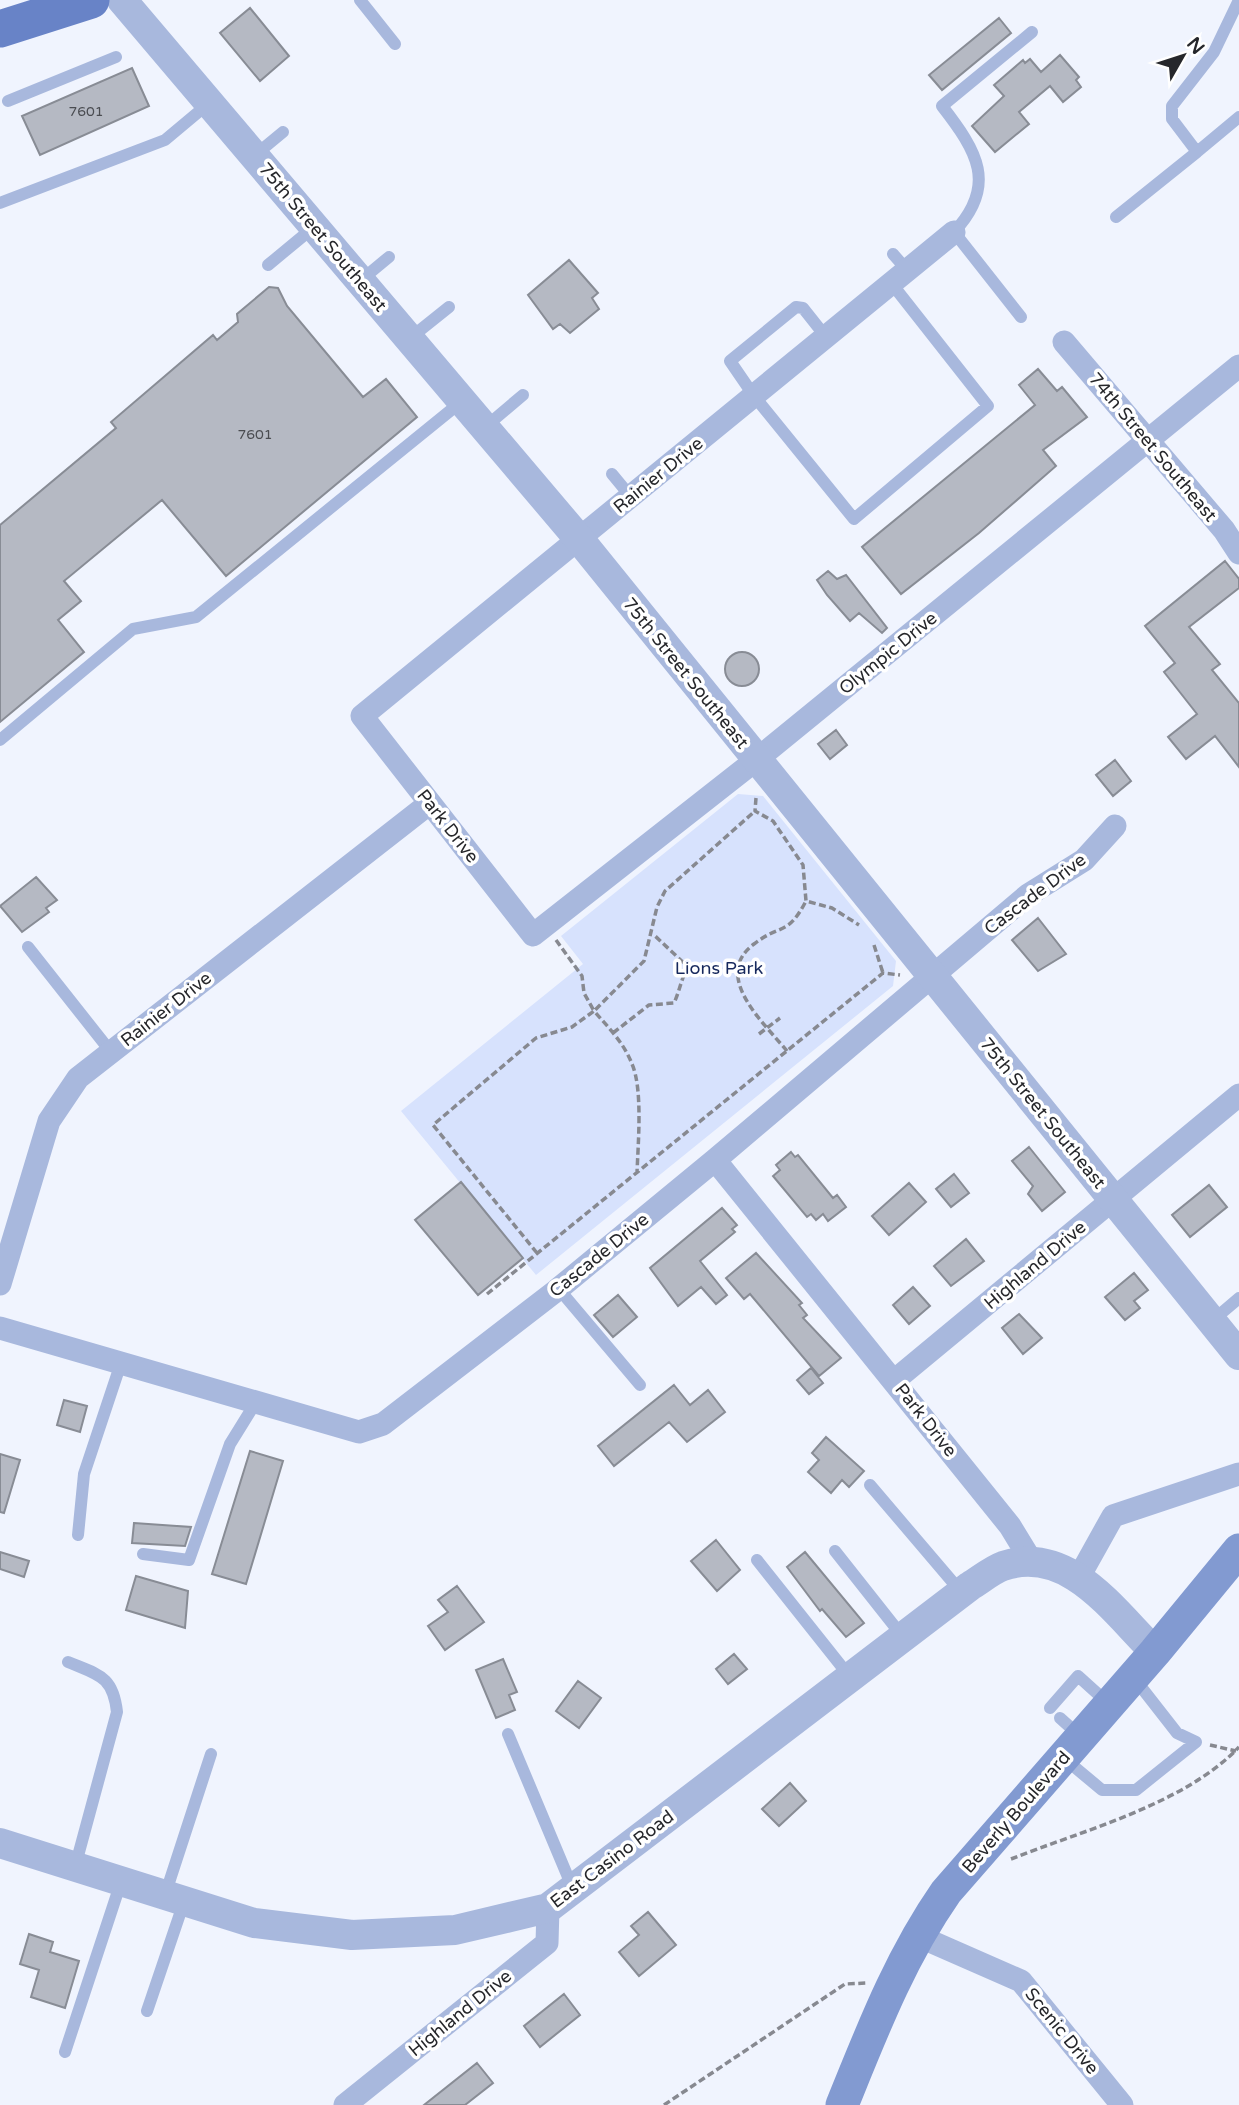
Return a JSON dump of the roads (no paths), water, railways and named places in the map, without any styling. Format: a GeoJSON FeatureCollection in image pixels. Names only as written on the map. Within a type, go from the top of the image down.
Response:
{"type":"FeatureCollection","features":[{"type":"Feature","properties":{"kind":"main road"},"geometry":{"type":"LineString","coordinates":[[0,30],[91,0]]}},
{"type":"Feature","properties":{"kind":"main road","name":"Beverly Boulevard"},"geometry":{"type":"LineString","coordinates":[[842,2105],[892,1981],[916,1934],[946,1892],[1068,1737],[1110,1705],[1235,1564]]}},
{"type":"Feature","properties":{"kind":"street","name":"75th Street Southeast"},"geometry":{"type":"LineString","coordinates":[[122,0],[579,539],[756,760],[919,977],[1113,1200],[1239,1354]]}},
{"type":"Feature","properties":{"kind":"street","name":"Rainier Drive"},"geometry":{"type":"LineString","coordinates":[[362,716],[827,337],[898,269],[954,232]]}},
{"type":"Feature","properties":{"kind":"street","name":"74th Street Southeast"},"geometry":{"type":"LineString","coordinates":[[1064,342],[1224,530],[1239,553]]}},
{"type":"Feature","properties":{"kind":"street","name":"Olympic Drive"},"geometry":{"type":"LineString","coordinates":[[539,930],[756,760],[1239,366]]}},
{"type":"Feature","properties":{"kind":"street","name":"Park Drive"},"geometry":{"type":"LineString","coordinates":[[362,716],[430,803],[539,930]]}},
{"type":"Feature","properties":{"kind":"street","name":"Rainier Drive"},"geometry":{"type":"LineString","coordinates":[[0,1284],[49,1121],[78,1078],[430,803]]}},
{"type":"Feature","properties":{"kind":"street","name":"Cascade Drive"},"geometry":{"type":"LineString","coordinates":[[0,1328],[359,1432],[383,1424],[558,1288],[715,1160],[919,977],[1028,895],[1084,860],[1115,826]]}},
{"type":"Feature","properties":{"kind":"street","name":"Highland Drive"},"geometry":{"type":"LineString","coordinates":[[895,1380],[1239,1095]]}},
{"type":"Feature","properties":{"kind":"street","name":"Park Drive"},"geometry":{"type":"LineString","coordinates":[[715,1160],[895,1380],[1010,1526],[1032,1562]]}},
{"type":"Feature","properties":{"kind":"street"},"geometry":{"type":"LineString","coordinates":[[1079,1577],[1113,1516],[1239,1474]]}},
{"type":"Feature","properties":{"kind":"street"},"geometry":{"type":"LineString","coordinates":[[1032,1562],[1052,1564],[1079,1577],[1155,1652]]}},
{"type":"Feature","properties":{"kind":"street","name":"East Casino Road"},"geometry":{"type":"LineString","coordinates":[[0,1843],[254,1923],[352,1935],[455,1930],[548,1908],[962,1593],[1003,1567],[1032,1562]]}},
{"type":"Feature","properties":{"kind":"street","name":"Highland Drive"},"geometry":{"type":"LineString","coordinates":[[345,2105],[547,1943],[548,1908]]}},
{"type":"Feature","properties":{"kind":"street","name":"Scenic Drive"},"geometry":{"type":"LineString","coordinates":[[916,1934],[1021,1981],[1122,2105]]}},
{"type":"Feature","properties":{"kind":"lane"},"geometry":{"type":"LineString","coordinates":[[360,0],[395,44]]}},
{"type":"Feature","properties":{"kind":"lane"},"geometry":{"type":"LineString","coordinates":[[1197,152],[1172,119],[1172,106],[1214,52],[1239,0]]}},
{"type":"Feature","properties":{"kind":"lane"},"geometry":{"type":"LineString","coordinates":[[1021,317],[954,232],[975,206],[980,186],[968,139],[942,106],[1032,32]]}},
{"type":"Feature","properties":{"kind":"lane"},"geometry":{"type":"LineString","coordinates":[[8,101],[116,57]]}},
{"type":"Feature","properties":{"kind":"lane"},"geometry":{"type":"LineString","coordinates":[[0,202],[165,140],[208,104]]}},
{"type":"Feature","properties":{"kind":"lane"},"geometry":{"type":"LineString","coordinates":[[1116,217],[1239,117]]}},
{"type":"Feature","properties":{"kind":"lane"},"geometry":{"type":"LineString","coordinates":[[253,156],[283,132]]}},
{"type":"Feature","properties":{"kind":"lane"},"geometry":{"type":"LineString","coordinates":[[268,265],[314,227]]}},
{"type":"Feature","properties":{"kind":"lane"},"geometry":{"type":"LineString","coordinates":[[360,281],[389,257]]}},
{"type":"Feature","properties":{"kind":"lane"},"geometry":{"type":"LineString","coordinates":[[827,337],[803,308],[796,307],[730,361],[754,396],[854,519],[988,406],[898,269]]}},
{"type":"Feature","properties":{"kind":"lane"},"geometry":{"type":"LineString","coordinates":[[409,340],[449,307]]}},
{"type":"Feature","properties":{"kind":"lane"},"geometry":{"type":"LineString","coordinates":[[484,428],[523,396]]}},
{"type":"Feature","properties":{"kind":"lane"},"geometry":{"type":"LineString","coordinates":[[0,740],[133,629],[196,617],[461,402]]}},
{"type":"Feature","properties":{"kind":"lane"},"geometry":{"type":"LineString","coordinates":[[612,474],[631,497]]}},
{"type":"Feature","properties":{"kind":"lane"},"geometry":{"type":"LineString","coordinates":[[28,947],[111,1052]]}},
{"type":"Feature","properties":{"kind":"lane"},"geometry":{"type":"LineString","coordinates":[[558,1288],[640,1385]]}},
{"type":"Feature","properties":{"kind":"lane"},"geometry":{"type":"LineString","coordinates":[[1212,1321],[1239,1298]]}},
{"type":"Feature","properties":{"kind":"lane"},"geometry":{"type":"LineString","coordinates":[[78,1535],[84,1474],[121,1363]]}},
{"type":"Feature","properties":{"kind":"lane"},"geometry":{"type":"LineString","coordinates":[[142,1554],[190,1560],[230,1444],[256,1402]]}},
{"type":"Feature","properties":{"kind":"lane"},"geometry":{"type":"LineString","coordinates":[[870,1485],[962,1593]]}},
{"type":"Feature","properties":{"kind":"lane"},"geometry":{"type":"LineString","coordinates":[[835,1551],[903,1637]]}},
{"type":"Feature","properties":{"kind":"lane"},"geometry":{"type":"LineString","coordinates":[[757,1560],[850,1678]]}},
{"type":"Feature","properties":{"kind":"lane"},"geometry":{"type":"LineString","coordinates":[[68,1662],[102,1676],[115,1691],[117,1712],[75,1867]]}},
{"type":"Feature","properties":{"kind":"lane"},"geometry":{"type":"LineString","coordinates":[[1050,1708],[1078,1676],[1110,1705]]}},
{"type":"Feature","properties":{"kind":"lane"},"geometry":{"type":"LineString","coordinates":[[1068,1737],[1102,1790],[1136,1790],[1196,1742],[1177,1733],[1133,1677]]}},
{"type":"Feature","properties":{"kind":"lane"},"geometry":{"type":"LineString","coordinates":[[508,1734],[574,1889]]}},
{"type":"Feature","properties":{"kind":"lane"},"geometry":{"type":"LineString","coordinates":[[147,2011],[211,1754]]}},
{"type":"Feature","properties":{"kind":"lane"},"geometry":{"type":"LineString","coordinates":[[65,2052],[121,1881]]}},
{"type":"Feature","properties":{"kind":"park label","name":"Lions Park"},"geometry":{"type":"Point","coordinates":[719,968]}}]}
